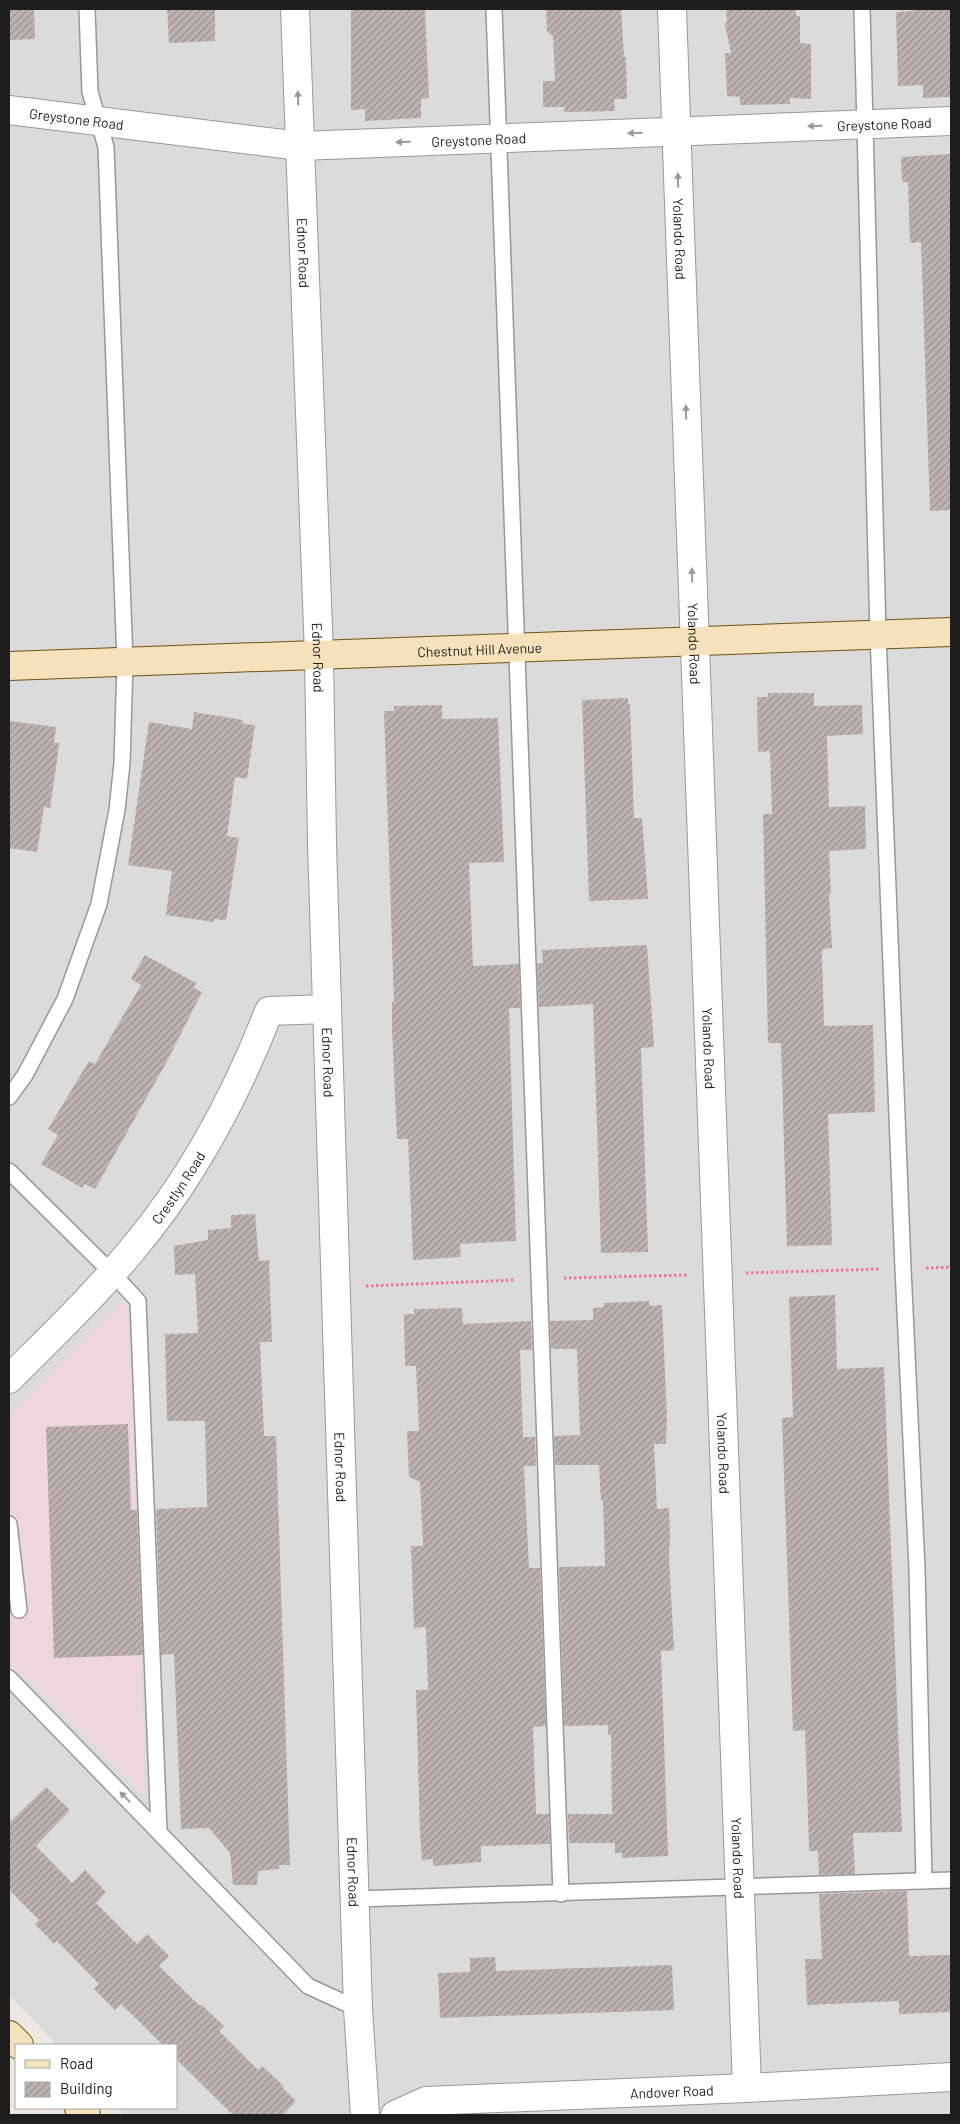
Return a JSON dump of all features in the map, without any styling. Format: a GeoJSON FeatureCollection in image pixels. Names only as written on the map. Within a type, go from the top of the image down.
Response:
{"type":"FeatureCollection","features":[{"type":"Feature","properties":{"kind":"street","name":"Ednor Road"},"geometry":{"type":"LineString","coordinates":[[295,9],[318,655],[358,2009],[365,2115]]}},
{"type":"Feature","properties":{"kind":"street","name":"Yolando Road"},"geometry":{"type":"LineString","coordinates":[[672,9],[747,2088]]}},
{"type":"Feature","properties":{"kind":"street","name":"Greystone Road"},"geometry":{"type":"LineString","coordinates":[[9,110],[300,146],[951,121]]}},
{"type":"Feature","properties":{"kind":"street","name":"Chestnut Hill Avenue"},"geometry":{"type":"LineString","coordinates":[[9,666],[951,632]]}},
{"type":"Feature","properties":{"kind":"street","name":"Crestlyn Road"},"geometry":{"type":"LineString","coordinates":[[9,1379],[112,1273],[156,1220],[203,1147],[227,1105],[269,1011],[327,1009]]}},
{"type":"Feature","properties":{"kind":"street"},"geometry":{"type":"LineString","coordinates":[[9,2035],[18,2044]]}},
{"type":"Feature","properties":{"kind":"street","name":"Andover Road"},"geometry":{"type":"LineString","coordinates":[[395,2115],[426,2101],[474,2107],[747,2088],[951,2078]]}},
{"type":"Feature","properties":{"kind":"lane"},"geometry":{"type":"LineString","coordinates":[[9,1097],[25,1075],[65,1000],[99,904],[117,810],[125,721],[126,662],[106,147],[90,92],[87,9]]}},
{"type":"Feature","properties":{"kind":"lane"},"geometry":{"type":"LineString","coordinates":[[494,9],[561,1894]]}},
{"type":"Feature","properties":{"kind":"lane"},"geometry":{"type":"LineString","coordinates":[[862,9],[878,634],[917,1568],[924,1881]]}},
{"type":"Feature","properties":{"kind":"lane"},"geometry":{"type":"LineString","coordinates":[[9,1171],[138,1301],[159,1832]]}},
{"type":"Feature","properties":{"kind":"lane"},"geometry":{"type":"LineString","coordinates":[[9,1524],[19,1610]]}},
{"type":"Feature","properties":{"kind":"lane"},"geometry":{"type":"LineString","coordinates":[[9,1678],[308,1986],[358,2009]]}},
{"type":"Feature","properties":{"kind":"lane"},"geometry":{"type":"LineString","coordinates":[[356,1899],[561,1894],[951,1880]]}},
{"type":"Feature","properties":{"kind":"path"},"geometry":{"type":"LineString","coordinates":[[336,1287],[951,1267]]}},
{"type":"Feature","properties":{"kind":"shaded area"},"geometry":{"type":"Polygon","coordinates":[[[9,9],[951,9],[951,2115],[125,2115],[118,2109],[178,2109],[178,2044],[56,2044],[9,1995],[9,1662],[145,1796],[128,1305],[125,1297],[9,1416],[9,9]]]}},
{"type":"Feature","properties":{"kind":"shaded area"},"geometry":{"type":"Polygon","coordinates":[[[125,1297],[128,1305],[145,1796],[9,1662],[9,1416],[125,1297]]]}},
{"type":"Feature","properties":{"kind":"building"},"geometry":{"type":"Polygon","coordinates":[[[9,9],[34,9],[35,39],[9,40],[9,9]]]}},
{"type":"Feature","properties":{"kind":"building"},"geometry":{"type":"Polygon","coordinates":[[[167,9],[215,9],[215,41],[169,43],[167,9]]]}},
{"type":"Feature","properties":{"kind":"building"},"geometry":{"type":"Polygon","coordinates":[[[351,9],[425,9],[429,98],[421,99],[421,118],[365,121],[365,109],[351,110],[351,9]]]}},
{"type":"Feature","properties":{"kind":"building"},"geometry":{"type":"Polygon","coordinates":[[[546,9],[621,9],[624,57],[626,57],[627,99],[614,99],[615,111],[564,112],[565,107],[543,107],[543,81],[555,81],[553,36],[547,31],[546,9]]]}},
{"type":"Feature","properties":{"kind":"building"},"geometry":{"type":"Polygon","coordinates":[[[726,9],[796,9],[796,16],[800,16],[800,43],[811,44],[811,99],[790,98],[790,104],[740,105],[740,97],[727,96],[725,53],[731,53],[725,25],[727,21],[726,9]]]}},
{"type":"Feature","properties":{"kind":"building"},"geometry":{"type":"Polygon","coordinates":[[[913,9],[951,9],[951,97],[923,98],[923,85],[898,86],[896,12],[913,11],[913,9]]]}},
{"type":"Feature","properties":{"kind":"building"},"geometry":{"type":"Polygon","coordinates":[[[951,154],[951,510],[930,511],[921,242],[910,243],[908,182],[902,182],[901,157],[951,154]]]}},
{"type":"Feature","properties":{"kind":"building"},"geometry":{"type":"Polygon","coordinates":[[[768,693],[814,693],[814,706],[862,705],[863,734],[827,736],[829,807],[865,806],[866,849],[829,851],[832,948],[823,949],[822,954],[824,1026],[873,1025],[875,1112],[828,1114],[832,1245],[787,1246],[781,1043],[768,1043],[763,814],[772,814],[770,751],[758,752],[757,697],[768,697],[768,693]]]}},
{"type":"Feature","properties":{"kind":"building"},"geometry":{"type":"Polygon","coordinates":[[[628,698],[628,704],[630,704],[634,818],[642,818],[648,899],[589,901],[582,700],[628,698]]]}},
{"type":"Feature","properties":{"kind":"building"},"geometry":{"type":"Polygon","coordinates":[[[442,705],[442,719],[498,718],[504,862],[469,863],[473,966],[519,964],[520,1008],[509,1008],[516,1241],[460,1244],[461,1257],[413,1260],[408,1139],[397,1139],[392,1028],[392,1002],[394,1002],[384,711],[394,711],[394,706],[442,705]]]}},
{"type":"Feature","properties":{"kind":"building"},"geometry":{"type":"Polygon","coordinates":[[[194,712],[243,720],[243,724],[255,725],[247,779],[235,777],[227,836],[239,838],[226,920],[214,919],[214,922],[166,915],[172,871],[128,865],[149,722],[192,729],[194,712]]]}},
{"type":"Feature","properties":{"kind":"building"},"geometry":{"type":"Polygon","coordinates":[[[9,721],[56,727],[54,743],[59,743],[50,808],[44,807],[37,852],[9,848],[9,721]]]}},
{"type":"Feature","properties":{"kind":"building"},"geometry":{"type":"Polygon","coordinates":[[[647,945],[654,1047],[641,1048],[648,1252],[601,1253],[593,1004],[539,1007],[537,963],[543,963],[542,950],[647,945]]]}},
{"type":"Feature","properties":{"kind":"building"},"geometry":{"type":"Polygon","coordinates":[[[145,955],[196,983],[194,988],[202,992],[166,1063],[95,1189],[84,1184],[82,1188],[41,1164],[58,1135],[48,1129],[89,1061],[95,1064],[141,985],[131,979],[145,955]]]}},
{"type":"Feature","properties":{"kind":"building"},"geometry":{"type":"Polygon","coordinates":[[[255,1214],[259,1261],[269,1260],[272,1342],[260,1342],[264,1436],[276,1436],[290,1865],[279,1865],[279,1869],[258,1871],[257,1885],[233,1885],[230,1853],[209,1828],[181,1829],[174,1654],[161,1655],[156,1509],[207,1507],[205,1421],[167,1421],[165,1334],[198,1333],[195,1274],[175,1275],[174,1246],[208,1240],[208,1230],[231,1228],[231,1215],[255,1214]]]}},
{"type":"Feature","properties":{"kind":"building"},"geometry":{"type":"Polygon","coordinates":[[[835,1295],[837,1369],[884,1367],[902,1832],[853,1833],[855,1874],[819,1875],[818,1851],[809,1851],[805,1730],[793,1731],[782,1418],[793,1417],[789,1297],[835,1295]]]}},
{"type":"Feature","properties":{"kind":"building"},"geometry":{"type":"Polygon","coordinates":[[[649,1301],[650,1306],[662,1305],[667,1418],[666,1444],[654,1444],[657,1509],[669,1508],[669,1558],[674,1650],[661,1651],[668,1856],[622,1858],[622,1853],[615,1853],[615,1843],[569,1843],[568,1814],[612,1814],[611,1735],[608,1735],[608,1725],[564,1726],[559,1567],[605,1566],[603,1501],[601,1501],[599,1465],[555,1465],[554,1436],[580,1435],[577,1349],[551,1349],[550,1321],[593,1320],[593,1308],[604,1307],[603,1303],[649,1301]]]}},
{"type":"Feature","properties":{"kind":"building"},"geometry":{"type":"Polygon","coordinates":[[[462,1308],[463,1324],[531,1321],[532,1350],[520,1350],[523,1437],[535,1437],[536,1466],[524,1466],[529,1568],[540,1568],[546,1726],[534,1727],[533,1729],[536,1814],[549,1814],[550,1844],[481,1846],[481,1862],[433,1866],[433,1859],[422,1860],[420,1833],[416,1690],[428,1690],[426,1627],[414,1628],[411,1546],[423,1546],[420,1482],[409,1477],[407,1431],[419,1431],[416,1366],[405,1366],[404,1314],[414,1314],[414,1309],[462,1308]]]}},
{"type":"Feature","properties":{"kind":"building"},"geometry":{"type":"Polygon","coordinates":[[[128,1424],[131,1510],[137,1510],[143,1655],[54,1658],[46,1427],[128,1424]]]}},
{"type":"Feature","properties":{"kind":"building"},"geometry":{"type":"Polygon","coordinates":[[[46,1787],[70,1810],[36,1846],[72,1883],[85,1870],[106,1892],[96,1903],[137,1944],[147,1934],[169,1956],[159,1966],[200,2006],[202,2005],[224,2026],[219,2031],[258,2070],[262,2066],[284,2086],[282,2087],[296,2101],[283,2115],[233,2115],[178,2061],[178,2044],[162,2044],[121,2004],[115,2010],[94,1989],[99,1984],[57,1941],[54,1944],[35,1924],[39,1920],[9,1890],[9,1819],[11,1821],[46,1787]]]}},
{"type":"Feature","properties":{"kind":"building"},"geometry":{"type":"Polygon","coordinates":[[[907,1891],[909,1956],[951,1955],[951,2012],[899,2014],[899,2001],[807,2005],[805,1959],[822,1959],[819,1894],[907,1891]]]}},
{"type":"Feature","properties":{"kind":"building"},"geometry":{"type":"Polygon","coordinates":[[[495,1957],[496,1971],[672,1965],[674,2010],[440,2018],[438,1973],[470,1972],[470,1958],[495,1957]]]}}]}
